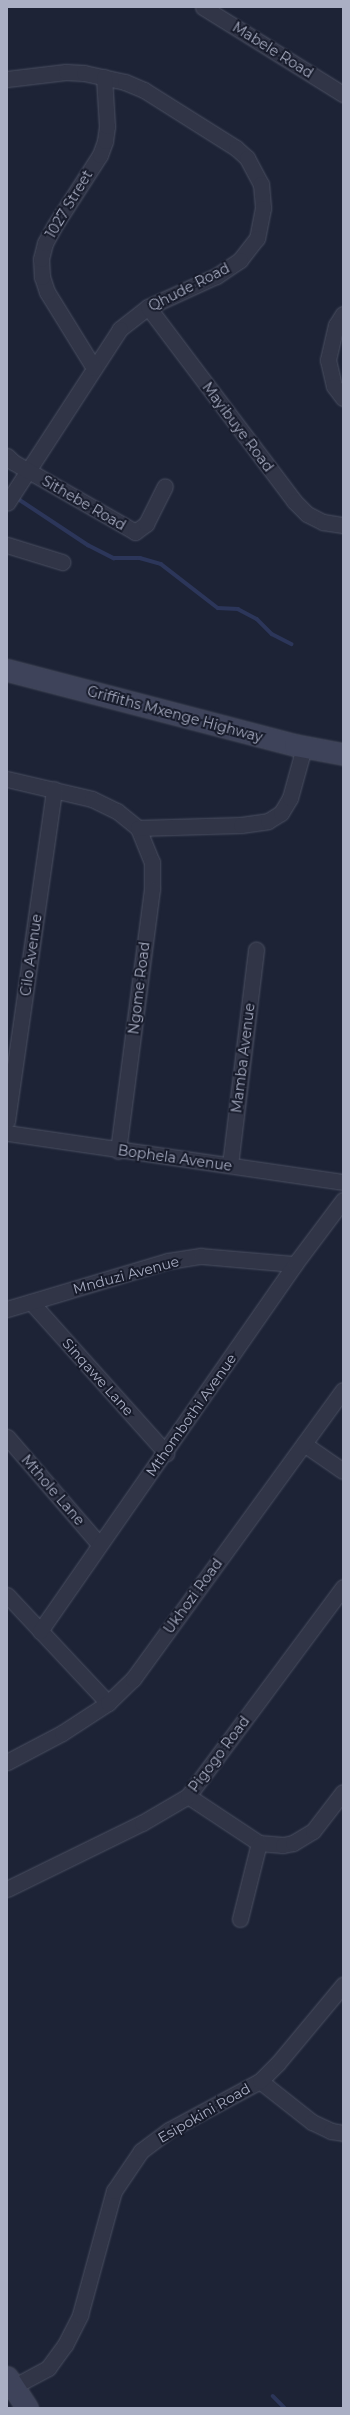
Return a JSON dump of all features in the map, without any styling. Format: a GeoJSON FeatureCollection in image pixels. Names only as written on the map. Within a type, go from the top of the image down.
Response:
{"type":"FeatureCollection","features":[{"type":"Feature","properties":{"kind":"street","name":"Mabele Road"},"geometry":{"type":"LineString","coordinates":[[203,7],[343,94]]}},
{"type":"Feature","properties":{"kind":"street","name":"Qhude Road"},"geometry":{"type":"LineString","coordinates":[[7,79],[66,72],[104,77],[144,90],[236,148],[250,162],[261,184],[261,224],[257,238],[240,260],[216,276],[148,307],[120,330],[7,503]]}},
{"type":"Feature","properties":{"kind":"street","name":"1027 Street"},"geometry":{"type":"LineString","coordinates":[[94,368],[47,292],[42,277],[42,259],[49,237],[100,155],[105,141],[107,126],[104,77]]}},
{"type":"Feature","properties":{"kind":"street","name":"Mayibuye Road"},"geometry":{"type":"LineString","coordinates":[[148,307],[294,501],[307,514],[323,522],[343,525]]}},
{"type":"Feature","properties":{"kind":"street"},"geometry":{"type":"LineString","coordinates":[[343,314],[336,325],[328,360],[334,386],[343,398]]}},
{"type":"Feature","properties":{"kind":"street","name":"Sithebe Road"},"geometry":{"type":"LineString","coordinates":[[7,456],[135,532],[146,524],[164,486]]}},
{"type":"Feature","properties":{"kind":"street"},"geometry":{"type":"LineString","coordinates":[[7,545],[62,562]]}},
{"type":"Feature","properties":{"kind":"street","name":"Griffiths Mxenge Highway"},"geometry":{"type":"LineString","coordinates":[[7,670],[304,747],[343,754]]}},
{"type":"Feature","properties":{"kind":"street"},"geometry":{"type":"LineString","coordinates":[[138,828],[241,825],[268,821],[281,813],[290,798],[304,747]]}},
{"type":"Feature","properties":{"kind":"street","name":"Ngome Road"},"geometry":{"type":"LineString","coordinates":[[7,778],[92,799],[117,811],[138,828],[152,862],[152,889],[118,1151]]}},
{"type":"Feature","properties":{"kind":"street","name":"Cilo Avenue"},"geometry":{"type":"LineString","coordinates":[[7,1121],[54,789]]}},
{"type":"Feature","properties":{"kind":"street","name":"Mamba Avenue"},"geometry":{"type":"LineString","coordinates":[[230,1165],[256,950]]}},
{"type":"Feature","properties":{"kind":"street","name":"Bophela Avenue"},"geometry":{"type":"LineString","coordinates":[[7,1133],[118,1151],[230,1165],[343,1182]]}},
{"type":"Feature","properties":{"kind":"street","name":"Mthombothi Avenue"},"geometry":{"type":"LineString","coordinates":[[40,1631],[99,1544],[166,1453],[295,1264],[343,1200]]}},
{"type":"Feature","properties":{"kind":"street","name":"Mnduzi Avenue"},"geometry":{"type":"LineString","coordinates":[[7,1309],[168,1261],[201,1256],[295,1264]]}},
{"type":"Feature","properties":{"kind":"street","name":"Sinqawe Lane"},"geometry":{"type":"LineString","coordinates":[[31,1302],[166,1453]]}},
{"type":"Feature","properties":{"kind":"street","name":"Ukhozi Road"},"geometry":{"type":"LineString","coordinates":[[7,1762],[62,1733],[108,1703],[133,1679],[343,1390]]}},
{"type":"Feature","properties":{"kind":"street","name":"Mthole Lane"},"geometry":{"type":"LineString","coordinates":[[7,1437],[99,1544]]}},
{"type":"Feature","properties":{"kind":"street"},"geometry":{"type":"LineString","coordinates":[[304,1444],[343,1471]]}},
{"type":"Feature","properties":{"kind":"street","name":"Pigogo Road"},"geometry":{"type":"LineString","coordinates":[[7,1889],[142,1823],[188,1796],[343,1587]]}},
{"type":"Feature","properties":{"kind":"street"},"geometry":{"type":"LineString","coordinates":[[7,1595],[108,1703]]}},
{"type":"Feature","properties":{"kind":"street"},"geometry":{"type":"LineString","coordinates":[[188,1796],[259,1843],[283,1845],[293,1843],[313,1831],[343,1792]]}},
{"type":"Feature","properties":{"kind":"street"},"geometry":{"type":"LineString","coordinates":[[240,1919],[259,1843]]}},
{"type":"Feature","properties":{"kind":"street","name":"Esipokini Road"},"geometry":{"type":"LineString","coordinates":[[9,2385],[48,2368],[65,2345],[80,2315],[114,2191],[141,2151],[169,2130],[260,2080],[278,2063],[343,1985]]}},
{"type":"Feature","properties":{"kind":"street"},"geometry":{"type":"LineString","coordinates":[[260,2080],[312,2122],[326,2129],[343,2133]]}},
{"type":"Feature","properties":{"kind":"street"},"geometry":{"type":"LineString","coordinates":[[9,2385],[27,2408]]}},
{"type":"Feature","properties":{"kind":"waterway"},"geometry":{"type":"LineString","coordinates":[[20,500],[88,545],[114,558],[140,558],[161,564],[218,608],[238,609],[257,619],[272,634],[292,644]]}},
{"type":"Feature","properties":{"kind":"waterway"},"geometry":{"type":"LineString","coordinates":[[273,2396],[285,2408]]}}]}
